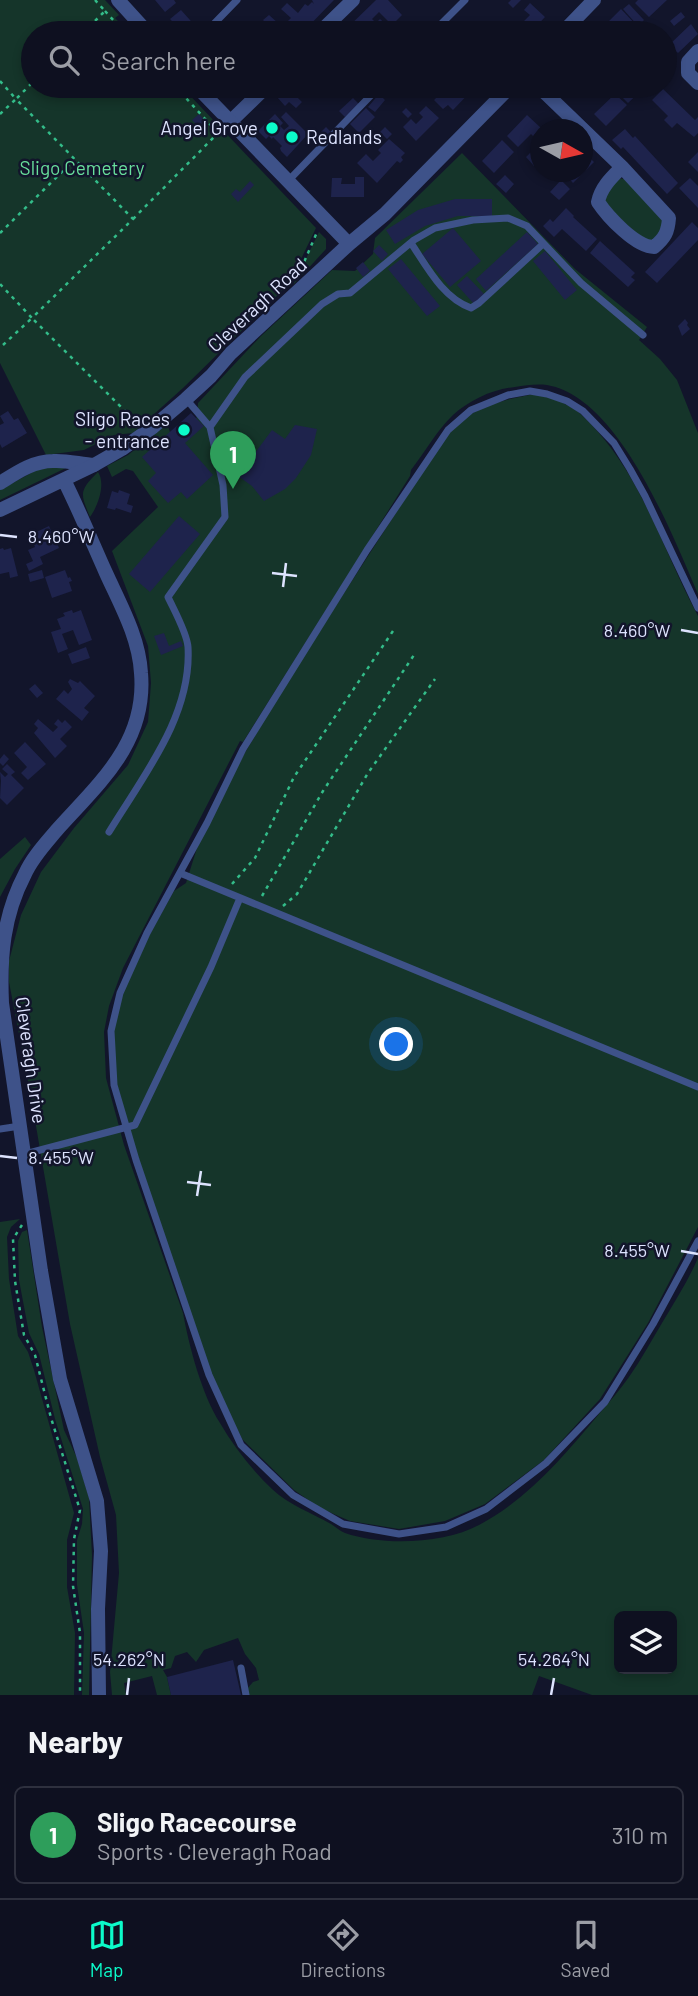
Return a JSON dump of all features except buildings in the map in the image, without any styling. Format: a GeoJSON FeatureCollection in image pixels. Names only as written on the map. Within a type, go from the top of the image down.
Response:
{"type":"FeatureCollection","features":[{"type":"Feature","properties":{"kind":"street"},"geometry":{"type":"LineString","coordinates":[[118,0],[137,21]]}},
{"type":"Feature","properties":{"kind":"street"},"geometry":{"type":"LineString","coordinates":[[331,21],[352,0]]}},
{"type":"Feature","properties":{"kind":"street"},"geometry":{"type":"LineString","coordinates":[[574,21],[594,0]]}},
{"type":"Feature","properties":{"kind":"street"},"geometry":{"type":"LineString","coordinates":[[698,51],[688,62],[688,73],[698,83]]}},
{"type":"Feature","properties":{"kind":"street"},"geometry":{"type":"LineString","coordinates":[[208,98],[349,244]]}},
{"type":"Feature","properties":{"kind":"street"},"geometry":{"type":"LineString","coordinates":[[230,122],[255,98]]}},
{"type":"Feature","properties":{"kind":"street","name":"Cleveragh Road"},"geometry":{"type":"LineString","coordinates":[[0,510],[122,449],[186,399],[231,354],[384,214],[499,98]]}},
{"type":"Feature","properties":{"kind":"street"},"geometry":{"type":"LineString","coordinates":[[550,98],[622,167],[669,218],[664,238],[654,247],[646,247],[634,238],[598,202],[609,180],[622,167]]}},
{"type":"Feature","properties":{"kind":"street"},"geometry":{"type":"LineString","coordinates":[[0,483],[45,461],[93,465]]}},
{"type":"Feature","properties":{"kind":"street","name":"Cleveragh Drive"},"geometry":{"type":"LineString","coordinates":[[64,480],[130,626],[141,672],[141,696],[136,727],[122,755],[44,845],[25,873],[9,915],[1,966],[2,1003],[60,1379],[97,1502],[101,1552],[98,1609],[99,1695]]}},
{"type":"Feature","properties":{"kind":"lane"},"geometry":{"type":"LineString","coordinates":[[217,21],[237,0]]}},
{"type":"Feature","properties":{"kind":"lane"},"geometry":{"type":"LineString","coordinates":[[444,21],[465,0]]}},
{"type":"Feature","properties":{"kind":"lane"},"geometry":{"type":"LineString","coordinates":[[288,181],[368,98]]}},
{"type":"Feature","properties":{"kind":"lane"},"geometry":{"type":"LineString","coordinates":[[210,427],[245,377],[322,304],[338,294],[350,293],[411,243],[435,229],[473,220],[508,219],[527,226],[581,283],[642,335]]}},
{"type":"Feature","properties":{"kind":"lane"},"geometry":{"type":"LineString","coordinates":[[411,243],[445,291],[460,304],[471,308],[544,244]]}},
{"type":"Feature","properties":{"kind":"lane"},"geometry":{"type":"LineString","coordinates":[[698,608],[635,478],[614,443],[583,411],[567,401],[530,391],[508,395],[471,410],[448,430],[360,561],[243,749],[147,933],[120,993],[111,1031],[114,1085],[136,1160],[209,1376],[241,1446],[293,1495],[343,1524],[399,1534],[446,1527],[486,1509],[546,1463],[605,1402],[653,1324],[698,1241]]}},
{"type":"Feature","properties":{"kind":"lane"},"geometry":{"type":"LineString","coordinates":[[109,832],[166,736],[181,703],[188,644],[168,597],[225,517],[223,485],[210,427],[186,399]]}},
{"type":"Feature","properties":{"kind":"lane"},"geometry":{"type":"LineString","coordinates":[[180,873],[698,1087]]}},
{"type":"Feature","properties":{"kind":"lane"},"geometry":{"type":"LineString","coordinates":[[25,1154],[135,1125],[211,967],[240,898]]}},
{"type":"Feature","properties":{"kind":"lane"},"geometry":{"type":"LineString","coordinates":[[0,1129],[21,1126]]}},
{"type":"Feature","properties":{"kind":"lane"},"geometry":{"type":"LineString","coordinates":[[241,1668],[246,1695]]}},
{"type":"Feature","properties":{"kind":"path"},"geometry":{"type":"LineString","coordinates":[[95,0],[114,21]]}},
{"type":"Feature","properties":{"kind":"path"},"geometry":{"type":"LineString","coordinates":[[95,21],[105,11]]}},
{"type":"Feature","properties":{"kind":"path"},"geometry":{"type":"LineString","coordinates":[[0,80],[133,219]]}},
{"type":"Feature","properties":{"kind":"path"},"geometry":{"type":"LineString","coordinates":[[0,114],[21,94]]}},
{"type":"Feature","properties":{"kind":"path"},"geometry":{"type":"LineString","coordinates":[[186,98],[218,133]]}},
{"type":"Feature","properties":{"kind":"path"},"geometry":{"type":"LineString","coordinates":[[3,345],[230,122]]}},
{"type":"Feature","properties":{"kind":"path"},"geometry":{"type":"LineString","coordinates":[[0,233],[74,160]]}},
{"type":"Feature","properties":{"kind":"path"},"geometry":{"type":"LineString","coordinates":[[296,280],[323,218]]}},
{"type":"Feature","properties":{"kind":"path"},"geometry":{"type":"LineString","coordinates":[[0,284],[130,416]]}},
{"type":"Feature","properties":{"kind":"path"},"geometry":{"type":"LineString","coordinates":[[225,892],[255,858],[294,777],[393,631]]}},
{"type":"Feature","properties":{"kind":"path"},"geometry":{"type":"LineString","coordinates":[[256,905],[323,791],[414,655]]}},
{"type":"Feature","properties":{"kind":"path"},"geometry":{"type":"LineString","coordinates":[[276,913],[297,894],[368,773],[435,679]]}},
{"type":"Feature","properties":{"kind":"path"},"geometry":{"type":"LineString","coordinates":[[33,1217],[19,1227],[13,1239],[15,1281],[24,1335],[36,1355],[51,1418],[80,1510],[74,1539],[73,1586],[80,1633],[79,1695]]}},
{"type":"Feature","properties":{"kind":"green space","name":"Sligo Cemetery"},"geometry":{"type":"Polygon","coordinates":[[[0,0],[105,0],[119,15],[115,18],[118,21],[21,21],[21,98],[192,98],[316,228],[289,284],[133,433],[114,435],[84,450],[46,455],[0,363],[0,0]]]}},
{"type":"Feature","properties":{"kind":"green space"},"geometry":{"type":"Polygon","coordinates":[[[462,153],[575,269],[647,327],[639,340],[660,359],[677,380],[698,433],[698,594],[674,538],[640,472],[620,441],[597,414],[573,395],[547,385],[507,388],[482,396],[453,415],[411,470],[410,476],[243,742],[240,741],[123,968],[109,1006],[104,1032],[106,1078],[124,1145],[183,1313],[197,1370],[213,1412],[237,1449],[272,1489],[345,1533],[394,1541],[448,1536],[479,1525],[513,1503],[559,1461],[626,1382],[698,1258],[698,1695],[592,1695],[539,1676],[532,1695],[249,1695],[247,1689],[259,1680],[256,1668],[245,1654],[238,1638],[204,1650],[196,1662],[187,1652],[175,1656],[171,1668],[163,1670],[171,1695],[157,1695],[152,1676],[124,1683],[126,1695],[112,1695],[110,1672],[119,1573],[116,1515],[70,1324],[9,982],[9,961],[21,915],[41,872],[74,828],[128,765],[148,722],[151,683],[148,646],[112,551],[158,507],[133,471],[126,469],[112,477],[107,466],[128,455],[167,424],[170,432],[177,437],[197,417],[198,403],[261,336],[332,270],[355,271],[373,254],[375,238],[462,153]]]}},
{"type":"Feature","properties":{"kind":"green space"},"geometry":{"type":"Polygon","coordinates":[[[619,178],[624,179],[664,219],[664,228],[653,240],[640,237],[604,203],[605,193],[619,178]]]}},
{"type":"Feature","properties":{"kind":"green space"},"geometry":{"type":"Polygon","coordinates":[[[319,232],[326,239],[326,249],[293,285],[319,232]]]}},
{"type":"Feature","properties":{"kind":"green space"},"geometry":{"type":"Polygon","coordinates":[[[534,394],[554,399],[575,409],[614,453],[642,497],[698,616],[698,1227],[648,1323],[600,1399],[544,1460],[485,1504],[445,1521],[399,1529],[350,1521],[320,1508],[294,1490],[242,1439],[211,1375],[133,1142],[116,1081],[114,1031],[122,994],[150,934],[174,891],[186,883],[197,848],[240,761],[293,672],[412,488],[449,432],[471,414],[486,406],[534,394]]]}},
{"type":"Feature","properties":{"kind":"green space"},"geometry":{"type":"Polygon","coordinates":[[[70,466],[0,500],[0,490],[42,467],[70,466]]]}},
{"type":"Feature","properties":{"kind":"green space"},"geometry":{"type":"Polygon","coordinates":[[[98,472],[100,495],[90,517],[83,493],[98,472]]]}},
{"type":"Feature","properties":{"kind":"green space"},"geometry":{"type":"Polygon","coordinates":[[[25,837],[31,845],[0,897],[0,859],[25,837]]]}},
{"type":"Feature","properties":{"kind":"green space"},"geometry":{"type":"Polygon","coordinates":[[[20,1219],[11,1227],[7,1237],[9,1279],[18,1336],[28,1352],[34,1370],[74,1513],[67,1540],[67,1587],[75,1633],[74,1695],[0,1695],[0,1222],[20,1219]]]}},
{"type":"Feature","properties":{"kind":"green space"},"geometry":{"type":"Polygon","coordinates":[[[27,1230],[42,1327],[64,1430],[77,1458],[89,1498],[92,1555],[89,1695],[82,1695],[84,1633],[77,1585],[77,1540],[83,1509],[55,1419],[39,1354],[29,1333],[19,1280],[18,1241],[22,1232],[27,1230]]]}},
{"type":"Feature","properties":{"kind":"place","name":"Angel Grove"},"geometry":{"type":"Point","coordinates":[272,128]}},
{"type":"Feature","properties":{"kind":"place","name":"Redlands"},"geometry":{"type":"Point","coordinates":[292,137]}},
{"type":"Feature","properties":{"kind":"place","name":"Sligo Races - entrance"},"geometry":{"type":"Point","coordinates":[184,430]}},
{"type":"Feature","properties":{"kind":"place","name":"Sligo Racecourse"},"geometry":{"type":"Point","coordinates":[233,489]}}]}
